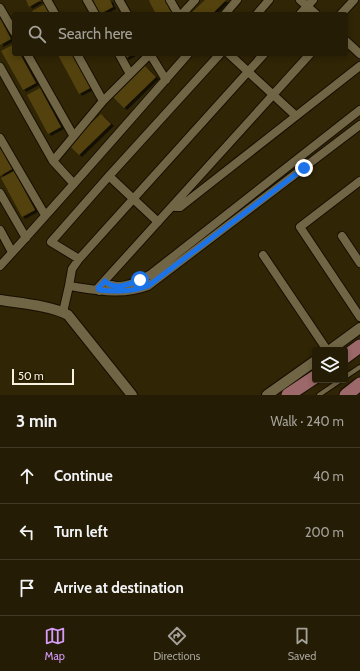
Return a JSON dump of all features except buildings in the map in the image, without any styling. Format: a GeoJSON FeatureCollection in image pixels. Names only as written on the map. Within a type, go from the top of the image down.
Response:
{"type":"FeatureCollection","features":[{"type":"Feature","properties":{"kind":"main road"},"geometry":{"type":"LineString","coordinates":[[348,355],[360,346]]}},
{"type":"Feature","properties":{"kind":"main road"},"geometry":{"type":"LineString","coordinates":[[288,395],[312,379]]}},
{"type":"Feature","properties":{"kind":"main road"},"geometry":{"type":"LineString","coordinates":[[346,395],[360,384]]}},
{"type":"Feature","properties":{"kind":"street"},"geometry":{"type":"LineString","coordinates":[[47,0],[54,12]]}},
{"type":"Feature","properties":{"kind":"street"},"geometry":{"type":"LineString","coordinates":[[87,0],[94,12]]}},
{"type":"Feature","properties":{"kind":"street"},"geometry":{"type":"LineString","coordinates":[[119,0],[126,12]]}},
{"type":"Feature","properties":{"kind":"street"},"geometry":{"type":"LineString","coordinates":[[170,0],[177,12]]}},
{"type":"Feature","properties":{"kind":"street"},"geometry":{"type":"LineString","coordinates":[[184,12],[195,0]]}},
{"type":"Feature","properties":{"kind":"street"},"geometry":{"type":"LineString","coordinates":[[227,12],[237,0]]}},
{"type":"Feature","properties":{"kind":"street"},"geometry":{"type":"LineString","coordinates":[[259,12],[270,0]]}},
{"type":"Feature","properties":{"kind":"street"},"geometry":{"type":"LineString","coordinates":[[300,0],[310,3],[315,12]]}},
{"type":"Feature","properties":{"kind":"street"},"geometry":{"type":"LineString","coordinates":[[343,12],[354,0]]}},
{"type":"Feature","properties":{"kind":"street"},"geometry":{"type":"LineString","coordinates":[[302,12],[310,3]]}},
{"type":"Feature","properties":{"kind":"street"},"geometry":{"type":"LineString","coordinates":[[0,8],[12,29]]}},
{"type":"Feature","properties":{"kind":"street"},"geometry":{"type":"LineString","coordinates":[[348,43],[360,54]]}},
{"type":"Feature","properties":{"kind":"street"},"geometry":{"type":"LineString","coordinates":[[27,56],[73,135]]}},
{"type":"Feature","properties":{"kind":"street"},"geometry":{"type":"LineString","coordinates":[[78,56],[104,101]]}},
{"type":"Feature","properties":{"kind":"street"},"geometry":{"type":"LineString","coordinates":[[119,56],[130,74]]}},
{"type":"Feature","properties":{"kind":"street"},"geometry":{"type":"LineString","coordinates":[[52,161],[104,101],[148,56]]}},
{"type":"Feature","properties":{"kind":"street"},"geometry":{"type":"LineString","coordinates":[[151,56],[166,80]]}},
{"type":"Feature","properties":{"kind":"street"},"geometry":{"type":"LineString","coordinates":[[0,266],[186,56]]}},
{"type":"Feature","properties":{"kind":"street"},"geometry":{"type":"LineString","coordinates":[[80,259],[51,242],[218,56]]}},
{"type":"Feature","properties":{"kind":"street"},"geometry":{"type":"LineString","coordinates":[[231,56],[274,94],[296,116]]}},
{"type":"Feature","properties":{"kind":"street"},"geometry":{"type":"LineString","coordinates":[[63,312],[72,269],[262,56]]}},
{"type":"Feature","properties":{"kind":"street"},"geometry":{"type":"LineString","coordinates":[[99,290],[98,288],[308,56]]}},
{"type":"Feature","properties":{"kind":"street"},"geometry":{"type":"LineString","coordinates":[[173,205],[175,208],[180,206],[360,66]]}},
{"type":"Feature","properties":{"kind":"street"},"geometry":{"type":"LineString","coordinates":[[0,67],[52,161],[74,184]]}},
{"type":"Feature","properties":{"kind":"street"},"geometry":{"type":"LineString","coordinates":[[105,281],[112,286],[119,286],[140,280],[151,274],[360,110]]}},
{"type":"Feature","properties":{"kind":"street"},"geometry":{"type":"LineString","coordinates":[[69,286],[99,290],[127,291],[138,290],[148,286],[360,125]]}},
{"type":"Feature","properties":{"kind":"street"},"geometry":{"type":"LineString","coordinates":[[0,138],[45,215]]}},
{"type":"Feature","properties":{"kind":"street"},"geometry":{"type":"LineString","coordinates":[[109,176],[158,222]]}},
{"type":"Feature","properties":{"kind":"street"},"geometry":{"type":"LineString","coordinates":[[360,181],[300,227],[360,317]]}},
{"type":"Feature","properties":{"kind":"street"},"geometry":{"type":"LineString","coordinates":[[0,193],[26,238]]}},
{"type":"Feature","properties":{"kind":"street"},"geometry":{"type":"LineString","coordinates":[[0,230],[12,252]]}},
{"type":"Feature","properties":{"kind":"street"},"geometry":{"type":"LineString","coordinates":[[342,236],[360,263]]}},
{"type":"Feature","properties":{"kind":"street"},"geometry":{"type":"LineString","coordinates":[[263,255],[327,347]]}},
{"type":"Feature","properties":{"kind":"street"},"geometry":{"type":"LineString","coordinates":[[0,300],[63,312],[74,321],[132,395]]}},
{"type":"Feature","properties":{"kind":"street"},"geometry":{"type":"LineString","coordinates":[[333,347],[360,328]]}},
{"type":"Feature","properties":{"kind":"street"},"geometry":{"type":"LineString","coordinates":[[267,395],[312,363]]}},
{"type":"Feature","properties":{"kind":"lane"},"geometry":{"type":"LineString","coordinates":[[348,375],[360,367]]}},
{"type":"Feature","properties":{"kind":"lane"},"geometry":{"type":"LineString","coordinates":[[319,395],[337,383]]}},
{"type":"Feature","properties":{"kind":"route"},"geometry":{"type":"LineString","coordinates":[[140,280],[128,285],[119,286],[112,286],[105,281],[98,288],[99,290],[114,292],[138,290],[148,286],[304,168]]}}]}
